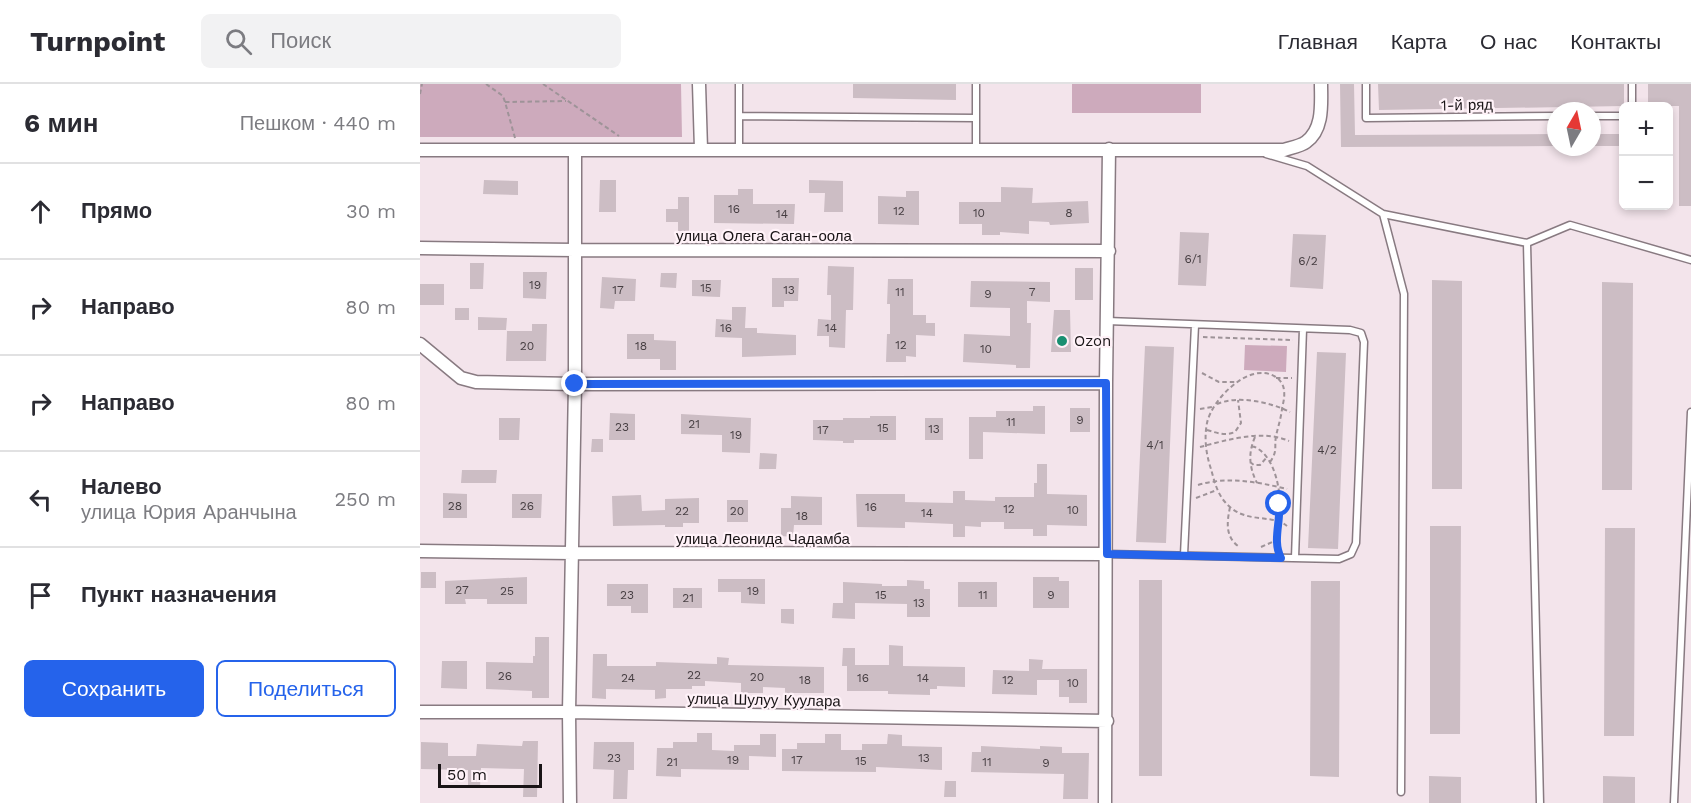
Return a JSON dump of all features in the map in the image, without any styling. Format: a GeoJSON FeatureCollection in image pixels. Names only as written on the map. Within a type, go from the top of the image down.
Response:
{"type":"FeatureCollection","features":[{"type":"Feature","properties":{"kind":"street"},"geometry":{"type":"LineString","coordinates":[[699,84],[700,149]]}},
{"type":"Feature","properties":{"kind":"street"},"geometry":{"type":"LineString","coordinates":[[420,150],[1284,150],[1306,143],[1316,131],[1321,113],[1321,84]]}},
{"type":"Feature","properties":{"kind":"street"},"geometry":{"type":"LineString","coordinates":[[1105,803],[1109,149]]}},
{"type":"Feature","properties":{"kind":"street"},"geometry":{"type":"LineString","coordinates":[[570,803],[575,151]]}},
{"type":"Feature","properties":{"kind":"street","name":"улица Олега Саган-оола"},"geometry":{"type":"LineString","coordinates":[[420,248],[1109,251]]}},
{"type":"Feature","properties":{"kind":"street"},"geometry":{"type":"LineString","coordinates":[[420,344],[461,378],[476,382],[575,384],[1106,383]]}},
{"type":"Feature","properties":{"kind":"street","name":"улица Леонида Чадамба"},"geometry":{"type":"LineString","coordinates":[[420,551],[1107,554]]}},
{"type":"Feature","properties":{"kind":"street","name":"улица Шулуу Куулара"},"geometry":{"type":"LineString","coordinates":[[420,712],[569,712],[1107,721]]}},
{"type":"Feature","properties":{"kind":"lane"},"geometry":{"type":"LineString","coordinates":[[739,84],[739,149]]}},
{"type":"Feature","properties":{"kind":"lane"},"geometry":{"type":"LineString","coordinates":[[976,84],[976,149]]}},
{"type":"Feature","properties":{"kind":"lane","name":"1-й ряд"},"geometry":{"type":"LineString","coordinates":[[1366,84],[1366,118],[1547,116]]}},
{"type":"Feature","properties":{"kind":"lane"},"geometry":{"type":"LineString","coordinates":[[1632,84],[1632,102]]}},
{"type":"Feature","properties":{"kind":"lane"},"geometry":{"type":"LineString","coordinates":[[739,116],[976,118]]}},
{"type":"Feature","properties":{"kind":"lane"},"geometry":{"type":"LineString","coordinates":[[1601,116],[1619,116]]}},
{"type":"Feature","properties":{"kind":"lane"},"geometry":{"type":"LineString","coordinates":[[1254,150],[1307,166],[1383,214],[1527,243],[1570,225],[1691,260]]}},
{"type":"Feature","properties":{"kind":"lane"},"geometry":{"type":"LineString","coordinates":[[1383,214],[1404,294],[1401,792]]}},
{"type":"Feature","properties":{"kind":"lane"},"geometry":{"type":"LineString","coordinates":[[1527,243],[1540,803]]}},
{"type":"Feature","properties":{"kind":"lane"},"geometry":{"type":"LineString","coordinates":[[1107,321],[1356,331],[1361,333],[1364,342],[1354,549],[1351,554],[1339,559],[1107,554]]}},
{"type":"Feature","properties":{"kind":"lane"},"geometry":{"type":"LineString","coordinates":[[1184,555],[1195,325]]}},
{"type":"Feature","properties":{"kind":"lane"},"geometry":{"type":"LineString","coordinates":[[1295,558],[1303,329]]}},
{"type":"Feature","properties":{"kind":"lane"},"geometry":{"type":"LineString","coordinates":[[1674,803],[1691,412]]}},
{"type":"Feature","properties":{"kind":"path"},"geometry":{"type":"LineString","coordinates":[[420,94],[422,84]]}},
{"type":"Feature","properties":{"kind":"path"},"geometry":{"type":"LineString","coordinates":[[486,84],[502,96],[515,138]]}},
{"type":"Feature","properties":{"kind":"path"},"geometry":{"type":"LineString","coordinates":[[543,84],[622,138]]}},
{"type":"Feature","properties":{"kind":"path"},"geometry":{"type":"LineString","coordinates":[[505,102],[568,101]]}},
{"type":"Feature","properties":{"kind":"path"},"geometry":{"type":"LineString","coordinates":[[1194,337],[1303,341]]}},
{"type":"Feature","properties":{"kind":"path"},"geometry":{"type":"LineString","coordinates":[[1193,365],[1214,380],[1225,383],[1239,382]]}},
{"type":"Feature","properties":{"kind":"path"},"geometry":{"type":"LineString","coordinates":[[1296,535],[1280,520],[1249,517],[1230,507],[1217,490],[1206,445],[1213,407],[1223,394],[1239,382],[1254,373],[1265,373],[1276,378],[1301,379]]}},
{"type":"Feature","properties":{"kind":"path"},"geometry":{"type":"LineString","coordinates":[[1270,462],[1277,449],[1276,437],[1285,392],[1276,378]]}},
{"type":"Feature","properties":{"kind":"path"},"geometry":{"type":"LineString","coordinates":[[1191,410],[1238,400],[1282,409]]}},
{"type":"Feature","properties":{"kind":"path"},"geometry":{"type":"LineString","coordinates":[[1207,430],[1229,435],[1235,432],[1241,423],[1238,400]]}},
{"type":"Feature","properties":{"kind":"path"},"geometry":{"type":"LineString","coordinates":[[1189,450],[1255,437],[1276,437],[1299,446]]}},
{"type":"Feature","properties":{"kind":"path"},"geometry":{"type":"LineString","coordinates":[[1255,437],[1250,462],[1257,483]]}},
{"type":"Feature","properties":{"kind":"path"},"geometry":{"type":"LineString","coordinates":[[1252,446],[1258,448],[1270,462],[1276,486],[1280,520],[1276,540],[1281,558]]}},
{"type":"Feature","properties":{"kind":"path"},"geometry":{"type":"LineString","coordinates":[[1250,462],[1260,465],[1267,456]]}},
{"type":"Feature","properties":{"kind":"path"},"geometry":{"type":"LineString","coordinates":[[1187,490],[1216,481],[1257,483],[1297,493]]}},
{"type":"Feature","properties":{"kind":"path"},"geometry":{"type":"LineString","coordinates":[[1186,506],[1198,497],[1217,490]]}},
{"type":"Feature","properties":{"kind":"path"},"geometry":{"type":"LineString","coordinates":[[1230,507],[1229,535],[1238,546],[1247,548]]}},
{"type":"Feature","properties":{"kind":"path"},"geometry":{"type":"LineString","coordinates":[[1254,548],[1276,540]]}},
{"type":"Feature","properties":{"kind":"shaded area"},"geometry":{"type":"Polygon","coordinates":[[[420,84],[681,84],[682,137],[420,137],[420,84]]]}},
{"type":"Feature","properties":{"kind":"shaded area"},"geometry":{"type":"Polygon","coordinates":[[[1072,84],[1201,84],[1201,113],[1072,113],[1072,84]]]}},
{"type":"Feature","properties":{"kind":"shaded area"},"geometry":{"type":"Polygon","coordinates":[[[1245,345],[1287,346],[1286,372],[1244,370],[1245,345]]]}},
{"type":"Feature","properties":{"kind":"building"},"geometry":{"type":"Polygon","coordinates":[[[853,84],[956,84],[956,100],[853,98],[853,84]]]}},
{"type":"Feature","properties":{"kind":"building"},"geometry":{"type":"Polygon","coordinates":[[[1340,84],[1354,84],[1355,135],[1547,134],[1547,146],[1341,147],[1340,84]]]}},
{"type":"Feature","properties":{"kind":"building"},"geometry":{"type":"Polygon","coordinates":[[[1378,84],[1624,84],[1624,102],[1619,102],[1619,106],[1601,106],[1601,102],[1547,102],[1547,107],[1379,110],[1378,84]]]}},
{"type":"Feature","properties":{"kind":"building"},"geometry":{"type":"Polygon","coordinates":[[[1648,84],[1691,84],[1691,206],[1679,206],[1679,106],[1673,106],[1673,102],[1648,102],[1648,84]]]}},
{"type":"Feature","properties":{"kind":"building"},"geometry":{"type":"Polygon","coordinates":[[[1601,134],[1619,134],[1619,146],[1601,146],[1601,134]]]}},
{"type":"Feature","properties":{"kind":"building"},"geometry":{"type":"Polygon","coordinates":[[[484,180],[518,181],[518,195],[483,194],[484,180]]]}},
{"type":"Feature","properties":{"kind":"building"},"geometry":{"type":"Polygon","coordinates":[[[600,180],[616,180],[616,212],[599,212],[600,180]]]}},
{"type":"Feature","properties":{"kind":"building"},"geometry":{"type":"Polygon","coordinates":[[[809,180],[843,181],[843,212],[824,212],[825,193],[809,193],[809,180]]]}},
{"type":"Feature","properties":{"kind":"building"},"geometry":{"type":"Polygon","coordinates":[[[1001,187],[1033,188],[1032,203],[1088,201],[1089,223],[1050,225],[1049,222],[1029,221],[1029,234],[1000,232],[1000,235],[982,235],[982,224],[959,224],[959,202],[1001,202],[1001,187]]]}},
{"type":"Feature","properties":{"kind":"building"},"geometry":{"type":"Polygon","coordinates":[[[738,189],[753,189],[753,204],[795,204],[794,224],[714,223],[714,195],[738,195],[738,189]]]}},
{"type":"Feature","properties":{"kind":"building"},"geometry":{"type":"Polygon","coordinates":[[[906,191],[919,191],[919,225],[878,224],[878,196],[906,197],[906,191]]]}},
{"type":"Feature","properties":{"kind":"building"},"geometry":{"type":"Polygon","coordinates":[[[678,197],[689,197],[689,231],[678,231],[678,222],[666,222],[666,209],[678,209],[678,197]]]}},
{"type":"Feature","properties":{"kind":"building"},"geometry":{"type":"Polygon","coordinates":[[[1180,232],[1209,233],[1206,286],[1178,285],[1180,232]]]}},
{"type":"Feature","properties":{"kind":"building"},"geometry":{"type":"Polygon","coordinates":[[[1293,234],[1326,235],[1323,289],[1290,287],[1293,234]]]}},
{"type":"Feature","properties":{"kind":"building"},"geometry":{"type":"Polygon","coordinates":[[[470,263],[484,263],[483,289],[470,289],[470,263]]]}},
{"type":"Feature","properties":{"kind":"building"},"geometry":{"type":"Polygon","coordinates":[[[828,266],[854,267],[853,310],[846,310],[845,348],[829,347],[829,336],[817,336],[818,319],[831,320],[831,295],[827,295],[828,266]]]}},
{"type":"Feature","properties":{"kind":"building"},"geometry":{"type":"Polygon","coordinates":[[[1075,268],[1093,268],[1093,300],[1075,300],[1075,268]]]}},
{"type":"Feature","properties":{"kind":"building"},"geometry":{"type":"Polygon","coordinates":[[[523,272],[547,272],[546,299],[523,298],[523,272]]]}},
{"type":"Feature","properties":{"kind":"building"},"geometry":{"type":"Polygon","coordinates":[[[661,273],[677,273],[676,288],[660,287],[661,273]]]}},
{"type":"Feature","properties":{"kind":"building"},"geometry":{"type":"Polygon","coordinates":[[[602,277],[636,279],[635,301],[615,301],[614,309],[600,308],[602,277]]]}},
{"type":"Feature","properties":{"kind":"building"},"geometry":{"type":"Polygon","coordinates":[[[772,278],[799,278],[798,301],[784,301],[784,307],[772,307],[772,278]]]}},
{"type":"Feature","properties":{"kind":"building"},"geometry":{"type":"Polygon","coordinates":[[[888,279],[913,279],[913,315],[926,315],[926,323],[935,323],[935,336],[916,335],[916,357],[906,356],[906,362],[886,362],[887,334],[890,334],[890,304],[887,304],[888,279]]]}},
{"type":"Feature","properties":{"kind":"building"},"geometry":{"type":"Polygon","coordinates":[[[692,280],[721,280],[720,297],[692,296],[692,280]]]}},
{"type":"Feature","properties":{"kind":"building"},"geometry":{"type":"Polygon","coordinates":[[[1432,280],[1462,281],[1462,489],[1432,489],[1432,280]]]}},
{"type":"Feature","properties":{"kind":"building"},"geometry":{"type":"Polygon","coordinates":[[[971,281],[1050,282],[1050,302],[1027,301],[1027,323],[1031,323],[1030,368],[963,362],[964,334],[1010,336],[1010,308],[970,307],[971,281]]]}},
{"type":"Feature","properties":{"kind":"building"},"geometry":{"type":"Polygon","coordinates":[[[1602,282],[1633,283],[1632,490],[1602,490],[1602,282]]]}},
{"type":"Feature","properties":{"kind":"building"},"geometry":{"type":"Polygon","coordinates":[[[420,284],[444,284],[444,305],[420,305],[420,284]]]}},
{"type":"Feature","properties":{"kind":"building"},"geometry":{"type":"Polygon","coordinates":[[[732,307],[746,307],[745,328],[757,328],[757,333],[796,335],[796,355],[742,357],[742,338],[715,337],[716,319],[732,320],[732,307]]]}},
{"type":"Feature","properties":{"kind":"building"},"geometry":{"type":"Polygon","coordinates":[[[455,308],[469,308],[469,320],[455,320],[455,308]]]}},
{"type":"Feature","properties":{"kind":"building"},"geometry":{"type":"Polygon","coordinates":[[[1054,310],[1070,310],[1071,352],[1051,352],[1054,310]]]}},
{"type":"Feature","properties":{"kind":"building"},"geometry":{"type":"Polygon","coordinates":[[[478,317],[507,318],[506,330],[478,330],[478,317]]]}},
{"type":"Feature","properties":{"kind":"building"},"geometry":{"type":"Polygon","coordinates":[[[532,324],[547,324],[546,361],[506,361],[507,331],[532,331],[532,324]]]}},
{"type":"Feature","properties":{"kind":"building"},"geometry":{"type":"Polygon","coordinates":[[[627,334],[654,334],[654,340],[676,341],[676,370],[660,370],[660,359],[627,359],[627,334]]]}},
{"type":"Feature","properties":{"kind":"building"},"geometry":{"type":"Polygon","coordinates":[[[1145,346],[1174,347],[1166,543],[1136,542],[1145,346]]]}},
{"type":"Feature","properties":{"kind":"building"},"geometry":{"type":"Polygon","coordinates":[[[1317,352],[1346,353],[1338,549],[1308,548],[1317,352]]]}},
{"type":"Feature","properties":{"kind":"building"},"geometry":{"type":"Polygon","coordinates":[[[1033,406],[1045,406],[1045,434],[983,432],[983,459],[969,459],[969,417],[996,417],[996,411],[1033,411],[1033,406]]]}},
{"type":"Feature","properties":{"kind":"building"},"geometry":{"type":"Polygon","coordinates":[[[1070,408],[1090,408],[1090,432],[1070,432],[1070,408]]]}},
{"type":"Feature","properties":{"kind":"building"},"geometry":{"type":"Polygon","coordinates":[[[610,413],[635,414],[635,440],[609,440],[610,413]]]}},
{"type":"Feature","properties":{"kind":"building"},"geometry":{"type":"Polygon","coordinates":[[[681,414],[751,418],[750,453],[722,452],[722,435],[681,434],[681,414]]]}},
{"type":"Feature","properties":{"kind":"building"},"geometry":{"type":"Polygon","coordinates":[[[870,416],[896,416],[896,440],[854,440],[854,443],[843,443],[843,441],[813,440],[813,420],[843,420],[843,418],[870,418],[870,416]]]}},
{"type":"Feature","properties":{"kind":"building"},"geometry":{"type":"Polygon","coordinates":[[[499,418],[520,418],[519,440],[499,440],[499,418]]]}},
{"type":"Feature","properties":{"kind":"building"},"geometry":{"type":"Polygon","coordinates":[[[925,418],[943,418],[943,440],[925,440],[925,418]]]}},
{"type":"Feature","properties":{"kind":"building"},"geometry":{"type":"Polygon","coordinates":[[[592,439],[603,439],[603,452],[591,452],[592,439]]]}},
{"type":"Feature","properties":{"kind":"building"},"geometry":{"type":"Polygon","coordinates":[[[760,453],[777,454],[776,469],[759,469],[760,453]]]}},
{"type":"Feature","properties":{"kind":"building"},"geometry":{"type":"Polygon","coordinates":[[[1037,464],[1047,464],[1047,494],[1087,495],[1087,526],[1047,525],[1047,536],[1033,536],[1033,529],[1004,529],[1004,522],[981,522],[981,527],[965,526],[965,537],[953,537],[953,524],[905,522],[905,528],[857,527],[856,494],[905,494],[905,502],[953,503],[953,491],[965,491],[965,500],[995,501],[995,497],[1034,497],[1037,464]]]}},
{"type":"Feature","properties":{"kind":"building"},"geometry":{"type":"Polygon","coordinates":[[[462,470],[497,470],[496,483],[461,483],[462,470]]]}},
{"type":"Feature","properties":{"kind":"building"},"geometry":{"type":"Polygon","coordinates":[[[443,493],[467,494],[467,518],[443,518],[443,493]]]}},
{"type":"Feature","properties":{"kind":"building"},"geometry":{"type":"Polygon","coordinates":[[[512,494],[542,494],[541,518],[512,518],[512,494]]]}},
{"type":"Feature","properties":{"kind":"building"},"geometry":{"type":"Polygon","coordinates":[[[641,495],[642,511],[665,510],[665,499],[699,498],[699,523],[683,523],[683,527],[613,526],[612,496],[641,495]]]}},
{"type":"Feature","properties":{"kind":"building"},"geometry":{"type":"Polygon","coordinates":[[[791,496],[822,497],[822,525],[794,525],[793,537],[781,536],[781,508],[791,508],[791,496]]]}},
{"type":"Feature","properties":{"kind":"building"},"geometry":{"type":"Polygon","coordinates":[[[727,500],[748,500],[748,522],[727,522],[727,500]]]}},
{"type":"Feature","properties":{"kind":"building"},"geometry":{"type":"Polygon","coordinates":[[[1430,526],[1461,526],[1460,734],[1430,734],[1430,526]]]}},
{"type":"Feature","properties":{"kind":"building"},"geometry":{"type":"Polygon","coordinates":[[[1605,528],[1635,528],[1634,736],[1604,736],[1605,528]]]}},
{"type":"Feature","properties":{"kind":"building"},"geometry":{"type":"Polygon","coordinates":[[[421,572],[436,572],[436,588],[421,588],[421,572]]]}},
{"type":"Feature","properties":{"kind":"building"},"geometry":{"type":"Polygon","coordinates":[[[527,577],[527,604],[487,604],[487,599],[465,599],[466,604],[445,604],[445,581],[527,577]]]}},
{"type":"Feature","properties":{"kind":"building"},"geometry":{"type":"Polygon","coordinates":[[[1033,577],[1059,577],[1059,581],[1069,581],[1069,608],[1033,608],[1033,577]]]}},
{"type":"Feature","properties":{"kind":"building"},"geometry":{"type":"Polygon","coordinates":[[[718,579],[765,579],[765,604],[741,603],[741,592],[718,592],[718,579]]]}},
{"type":"Feature","properties":{"kind":"building"},"geometry":{"type":"Polygon","coordinates":[[[907,580],[924,581],[924,589],[930,589],[930,617],[907,617],[907,604],[855,603],[855,619],[832,618],[833,603],[843,603],[843,582],[907,586],[907,580]]]}},
{"type":"Feature","properties":{"kind":"building"},"geometry":{"type":"Polygon","coordinates":[[[1139,580],[1162,580],[1162,776],[1139,776],[1139,580]]]}},
{"type":"Feature","properties":{"kind":"building"},"geometry":{"type":"Polygon","coordinates":[[[1311,581],[1340,581],[1339,777],[1310,776],[1311,581]]]}},
{"type":"Feature","properties":{"kind":"building"},"geometry":{"type":"Polygon","coordinates":[[[958,582],[997,582],[997,607],[958,607],[958,582]]]}},
{"type":"Feature","properties":{"kind":"building"},"geometry":{"type":"Polygon","coordinates":[[[607,584],[648,584],[648,613],[631,613],[631,606],[607,606],[607,584]]]}},
{"type":"Feature","properties":{"kind":"building"},"geometry":{"type":"Polygon","coordinates":[[[673,588],[702,588],[702,608],[673,608],[673,588]]]}},
{"type":"Feature","properties":{"kind":"building"},"geometry":{"type":"Polygon","coordinates":[[[781,609],[794,609],[794,624],[781,623],[781,609]]]}},
{"type":"Feature","properties":{"kind":"building"},"geometry":{"type":"Polygon","coordinates":[[[535,637],[549,637],[549,698],[532,698],[532,691],[486,689],[486,662],[533,663],[535,637]]]}},
{"type":"Feature","properties":{"kind":"building"},"geometry":{"type":"Polygon","coordinates":[[[889,645],[903,646],[903,666],[965,667],[965,687],[937,686],[937,689],[930,689],[930,695],[888,694],[888,691],[847,691],[847,666],[842,666],[843,648],[855,648],[855,665],[889,665],[889,645]]]}},
{"type":"Feature","properties":{"kind":"building"},"geometry":{"type":"Polygon","coordinates":[[[593,654],[607,654],[607,666],[656,666],[656,662],[717,664],[717,657],[729,658],[728,665],[824,667],[824,693],[785,693],[785,688],[763,687],[763,693],[741,693],[741,683],[705,681],[705,686],[692,686],[692,689],[666,689],[666,698],[655,699],[655,690],[606,689],[606,699],[592,698],[593,654]]]}},
{"type":"Feature","properties":{"kind":"building"},"geometry":{"type":"Polygon","coordinates":[[[1029,659],[1043,660],[1042,669],[1087,669],[1087,703],[1069,703],[1069,697],[1059,697],[1059,680],[1037,680],[1037,695],[992,694],[993,670],[1029,671],[1029,659]]]}},
{"type":"Feature","properties":{"kind":"building"},"geometry":{"type":"Polygon","coordinates":[[[442,661],[467,661],[467,689],[441,688],[442,661]]]}},
{"type":"Feature","properties":{"kind":"building"},"geometry":{"type":"Polygon","coordinates":[[[697,733],[712,733],[712,750],[734,751],[734,745],[760,745],[760,734],[776,734],[776,757],[749,756],[749,770],[681,769],[681,777],[656,776],[657,748],[673,748],[673,742],[697,742],[697,733]]]}},
{"type":"Feature","properties":{"kind":"building"},"geometry":{"type":"Polygon","coordinates":[[[825,734],[841,734],[841,750],[862,750],[862,744],[887,744],[888,734],[902,735],[902,746],[942,747],[942,770],[876,767],[876,772],[782,771],[782,749],[797,749],[797,743],[825,743],[825,734]]]}},
{"type":"Feature","properties":{"kind":"building"},"geometry":{"type":"Polygon","coordinates":[[[523,741],[538,741],[537,797],[523,797],[524,769],[481,768],[480,787],[468,786],[468,770],[421,769],[421,742],[448,743],[448,756],[476,756],[477,744],[522,746],[523,741]]]}},
{"type":"Feature","properties":{"kind":"building"},"geometry":{"type":"Polygon","coordinates":[[[594,742],[634,742],[634,770],[628,770],[627,799],[613,799],[614,770],[593,769],[594,742]]]}},
{"type":"Feature","properties":{"kind":"building"},"geometry":{"type":"Polygon","coordinates":[[[981,746],[1040,749],[1040,746],[1062,747],[1062,753],[1089,753],[1088,799],[1063,799],[1064,774],[971,772],[972,752],[981,752],[981,746]]]}},
{"type":"Feature","properties":{"kind":"building"},"geometry":{"type":"Polygon","coordinates":[[[1429,776],[1461,777],[1461,803],[1429,803],[1429,776]]]}},
{"type":"Feature","properties":{"kind":"building"},"geometry":{"type":"Polygon","coordinates":[[[1603,776],[1635,777],[1635,803],[1603,803],[1603,776]]]}},
{"type":"Feature","properties":{"kind":"building"},"geometry":{"type":"Polygon","coordinates":[[[945,781],[956,781],[956,797],[944,797],[945,781]]]}},
{"type":"Feature","properties":{"kind":"place","name":"Ozon"},"geometry":{"type":"Point","coordinates":[1062,341]}},
{"type":"Feature","properties":{"kind":"route"},"geometry":{"type":"LineString","coordinates":[[575,384],[1106,383],[1107,554],[1281,558],[1276,543],[1280,518],[1279,504]]}}]}
